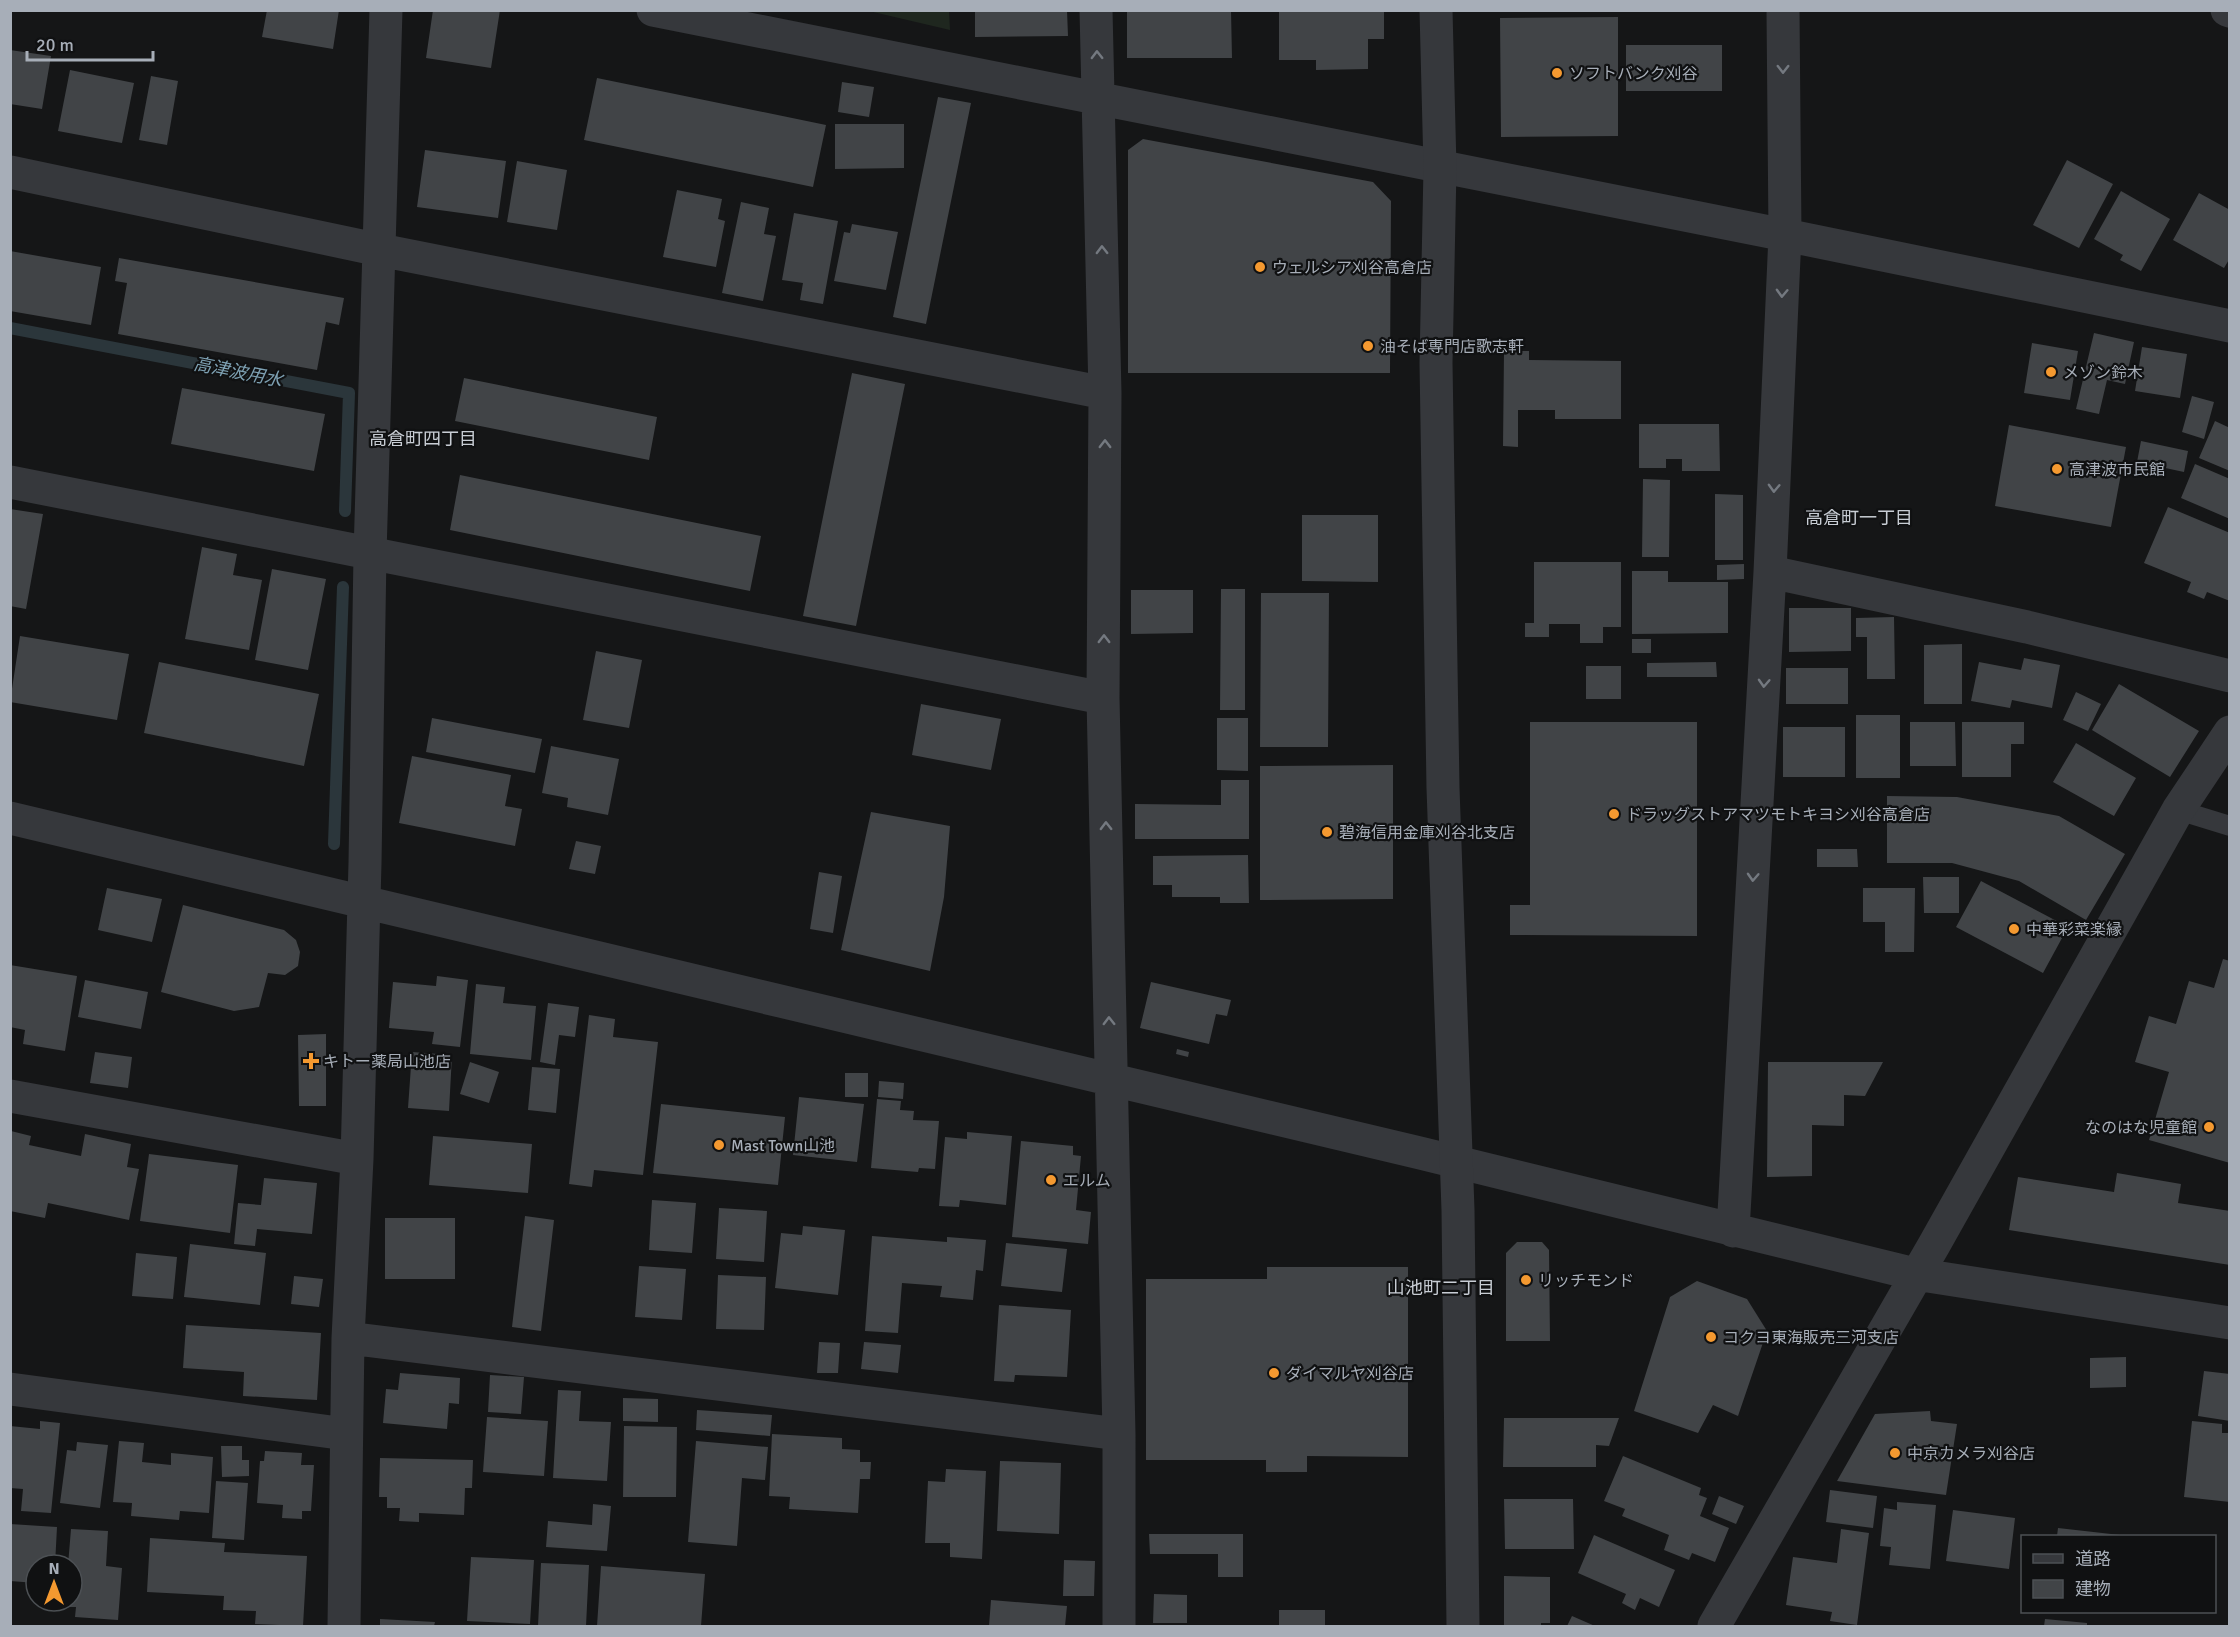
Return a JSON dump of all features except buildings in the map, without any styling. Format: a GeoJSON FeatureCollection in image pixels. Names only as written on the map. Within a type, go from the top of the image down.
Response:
{"type":"FeatureCollection","features":[{"type":"Feature","properties":{"kind":"street"},"geometry":{"type":"LineString","coordinates":[[344,1626],[348,1338],[357,1159],[370,554],[386,10]]}},
{"type":"Feature","properties":{"kind":"street"},"geometry":{"type":"LineString","coordinates":[[653,10],[1785,235],[2229,326]]}},
{"type":"Feature","properties":{"kind":"street"},"geometry":{"type":"LineString","coordinates":[[1096,10],[1105,393],[1103,698],[1119,1434],[1119,1626]]}},
{"type":"Feature","properties":{"kind":"street"},"geometry":{"type":"LineString","coordinates":[[1436,10],[1440,168],[1436,363],[1443,788],[1455,1162],[1463,1626]]}},
{"type":"Feature","properties":{"kind":"street"},"geometry":{"type":"LineString","coordinates":[[1733,1231],[1770,572],[1785,235],[1783,10]]}},
{"type":"Feature","properties":{"kind":"street"},"geometry":{"type":"LineString","coordinates":[[10,172],[380,250],[1105,393]]}},
{"type":"Feature","properties":{"kind":"street"},"geometry":{"type":"LineString","coordinates":[[10,482],[1103,698]]}},
{"type":"Feature","properties":{"kind":"street"},"geometry":{"type":"LineString","coordinates":[[1770,572],[2026,627],[2229,676]]}},
{"type":"Feature","properties":{"kind":"street"},"geometry":{"type":"LineString","coordinates":[[1714,1626],[2178,810],[2229,732]]}},
{"type":"Feature","properties":{"kind":"street"},"geometry":{"type":"LineString","coordinates":[[10,818],[1110,1079],[1915,1274],[2229,1323]]}},
{"type":"Feature","properties":{"kind":"street"},"geometry":{"type":"LineString","coordinates":[[10,1096],[357,1159]]}},
{"type":"Feature","properties":{"kind":"street"},"geometry":{"type":"LineString","coordinates":[[348,1338],[1119,1434]]}},
{"type":"Feature","properties":{"kind":"street"},"geometry":{"type":"LineString","coordinates":[[10,1389],[346,1434]]}},
{"type":"Feature","properties":{"kind":"lane"},"geometry":{"type":"LineString","coordinates":[[2178,810],[2229,826]]}},
{"type":"Feature","properties":{"kind":"shaded area"},"geometry":{"type":"Polygon","coordinates":[[[869,11],[949,11],[950,30],[869,11]]]}},
{"type":"Feature","properties":{"kind":"waterway","name":"高津波用水"},"geometry":{"type":"LineString","coordinates":[[10,328],[349,393],[345,511]]}},
{"type":"Feature","properties":{"kind":"waterway","name":"高津波用水"},"geometry":{"type":"LineString","coordinates":[[334,844],[343,587]]}},
{"type":"Feature","properties":{"kind":"place","name":"ソフトバンク刈谷"},"geometry":{"type":"Point","coordinates":[1557,73]}},
{"type":"Feature","properties":{"kind":"place","name":"ウェルシア刈谷高倉店"},"geometry":{"type":"Point","coordinates":[1260,267]}},
{"type":"Feature","properties":{"kind":"place","name":"油そば専門店歌志軒"},"geometry":{"type":"Point","coordinates":[1368,346]}},
{"type":"Feature","properties":{"kind":"place","name":"メゾン鈴木"},"geometry":{"type":"Point","coordinates":[2051,372]}},
{"type":"Feature","properties":{"kind":"place","name":"高津波市民館"},"geometry":{"type":"Point","coordinates":[2057,469]}},
{"type":"Feature","properties":{"kind":"place","name":"ドラッグストアマツモトキヨシ刈谷高倉店"},"geometry":{"type":"Point","coordinates":[1614,814]}},
{"type":"Feature","properties":{"kind":"place","name":"碧海信用金庫刈谷北支店"},"geometry":{"type":"Point","coordinates":[1327,832]}},
{"type":"Feature","properties":{"kind":"place","name":"中華彩菜楽縁"},"geometry":{"type":"Point","coordinates":[2014,929]}},
{"type":"Feature","properties":{"kind":"place","name":"キトー薬局山池店"},"geometry":{"type":"Point","coordinates":[311,1061]}},
{"type":"Feature","properties":{"kind":"place","name":"なのはな児童館"},"geometry":{"type":"Point","coordinates":[2209,1127]}},
{"type":"Feature","properties":{"kind":"place","name":"Mast Town山池"},"geometry":{"type":"Point","coordinates":[719,1145]}},
{"type":"Feature","properties":{"kind":"place","name":"エルム"},"geometry":{"type":"Point","coordinates":[1051,1180]}},
{"type":"Feature","properties":{"kind":"place","name":"リッチモンド"},"geometry":{"type":"Point","coordinates":[1526,1280]}},
{"type":"Feature","properties":{"kind":"place","name":"コクヨ東海販売三河支店"},"geometry":{"type":"Point","coordinates":[1711,1337]}},
{"type":"Feature","properties":{"kind":"place","name":"ダイマルヤ刈谷店"},"geometry":{"type":"Point","coordinates":[1274,1373]}},
{"type":"Feature","properties":{"kind":"place","name":"中京カメラ刈谷店"},"geometry":{"type":"Point","coordinates":[1895,1453]}},
{"type":"Feature","properties":{"kind":"district","name":"高倉町四丁目"},"geometry":{"type":"Point","coordinates":[423,439]}},
{"type":"Feature","properties":{"kind":"district","name":"高倉町一丁目"},"geometry":{"type":"Point","coordinates":[1859,518]}},
{"type":"Feature","properties":{"kind":"district","name":"山池町二丁目"},"geometry":{"type":"Point","coordinates":[1441,1288]}}]}
